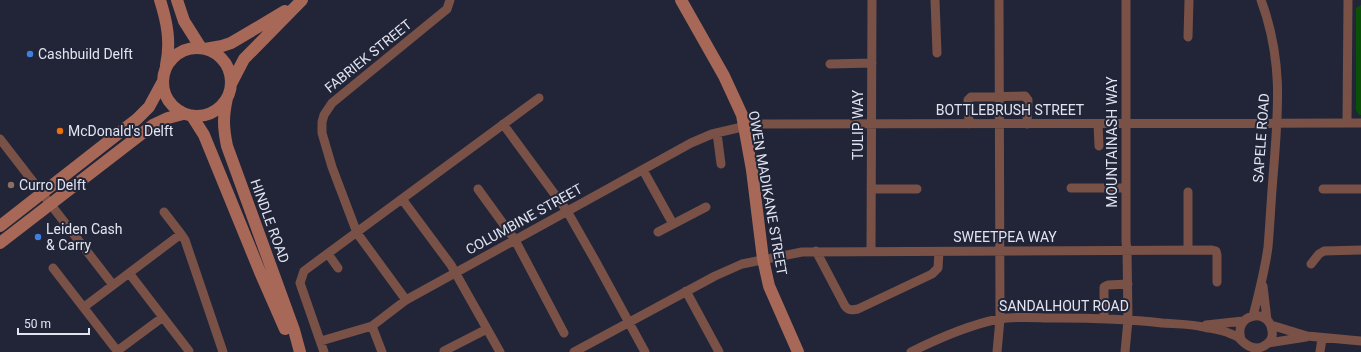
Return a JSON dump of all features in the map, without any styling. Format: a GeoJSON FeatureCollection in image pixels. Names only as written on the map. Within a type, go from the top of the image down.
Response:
{"type":"FeatureCollection","features":[{"type":"Feature","properties":{"kind":"street"},"geometry":{"type":"LineString","coordinates":[[0,226],[137,119],[149,107],[162,84],[168,55],[169,45],[166,19],[160,0]]}},
{"type":"Feature","properties":{"kind":"street"},"geometry":{"type":"LineString","coordinates":[[177,0],[184,21],[203,48],[218,55],[227,66],[231,84]]}},
{"type":"Feature","properties":{"kind":"street","name":"FABRIEK STREET"},"geometry":{"type":"LineString","coordinates":[[406,300],[357,233],[332,168],[322,133],[322,122],[324,115],[332,103],[447,9],[450,0]]}},
{"type":"Feature","properties":{"kind":"street","name":"OWEN MADIKANE STREET"},"geometry":{"type":"LineString","coordinates":[[681,0],[727,82],[742,115],[752,170],[763,259],[772,294],[798,352]]}},
{"type":"Feature","properties":{"kind":"street","name":"TULIP WAY"},"geometry":{"type":"LineString","coordinates":[[871,251],[872,0]]}},
{"type":"Feature","properties":{"kind":"street"},"geometry":{"type":"LineString","coordinates":[[935,0],[937,53]]}},
{"type":"Feature","properties":{"kind":"street"},"geometry":{"type":"LineString","coordinates":[[997,352],[1000,319],[999,0]]}},
{"type":"Feature","properties":{"kind":"street","name":"MOUNTAINASH WAY"},"geometry":{"type":"LineString","coordinates":[[1125,352],[1128,320],[1126,242],[1126,0]]}},
{"type":"Feature","properties":{"kind":"street"},"geometry":{"type":"LineString","coordinates":[[1188,37],[1189,0]]}},
{"type":"Feature","properties":{"kind":"street","name":"SAPELE ROAD"},"geometry":{"type":"LineString","coordinates":[[1253,316],[1268,248],[1277,124],[1277,61],[1270,29],[1261,0]]}},
{"type":"Feature","properties":{"kind":"street"},"geometry":{"type":"LineString","coordinates":[[1347,123],[1348,0]]}},
{"type":"Feature","properties":{"kind":"street"},"geometry":{"type":"LineString","coordinates":[[165,68],[177,54],[188,49],[222,46],[231,43],[300,2]]}},
{"type":"Feature","properties":{"kind":"street"},"geometry":{"type":"LineString","coordinates":[[0,243],[154,125],[168,118],[187,115],[202,116],[212,113],[221,106],[227,98],[231,84],[244,59],[300,2]]}},
{"type":"Feature","properties":{"kind":"street"},"geometry":{"type":"LineString","coordinates":[[830,64],[872,63]]}},
{"type":"Feature","properties":{"kind":"street"},"geometry":{"type":"LineString","coordinates":[[162,84],[168,102],[187,115]]}},
{"type":"Feature","properties":{"kind":"street"},"geometry":{"type":"LineString","coordinates":[[969,124],[968,100],[971,97],[999,96],[1027,97],[1028,124]]}},
{"type":"Feature","properties":{"kind":"street","name":"HINDLE ROAD"},"geometry":{"type":"LineString","coordinates":[[227,98],[224,117],[227,146],[294,330],[300,352]]}},
{"type":"Feature","properties":{"kind":"street"},"geometry":{"type":"LineString","coordinates":[[324,352],[300,283],[304,271],[538,98]]}},
{"type":"Feature","properties":{"kind":"street","name":"HINDLE ROAD"},"geometry":{"type":"LineString","coordinates":[[187,115],[204,135],[260,272],[296,352]]}},
{"type":"Feature","properties":{"kind":"street","name":"BOTTLEBRUSH STREET"},"geometry":{"type":"LineString","coordinates":[[744,127],[755,124],[1361,123]]}},
{"type":"Feature","properties":{"kind":"street"},"geometry":{"type":"LineString","coordinates":[[504,124],[567,211],[645,352]]}},
{"type":"Feature","properties":{"kind":"street","name":"MOUNTAINASH WAY"},"geometry":{"type":"LineString","coordinates":[[1098,124],[1099,146]]}},
{"type":"Feature","properties":{"kind":"street","name":"COLUMBINE STREET"},"geometry":{"type":"LineString","coordinates":[[320,342],[372,326],[406,300],[691,143],[717,133],[744,127]]}},
{"type":"Feature","properties":{"kind":"street"},"geometry":{"type":"LineString","coordinates":[[717,133],[722,164]]}},
{"type":"Feature","properties":{"kind":"street"},"geometry":{"type":"LineString","coordinates":[[0,139],[113,285]]}},
{"type":"Feature","properties":{"kind":"street"},"geometry":{"type":"LineString","coordinates":[[643,170],[673,224]]}},
{"type":"Feature","properties":{"kind":"street"},"geometry":{"type":"LineString","coordinates":[[1071,188],[1126,188]]}},
{"type":"Feature","properties":{"kind":"street"},"geometry":{"type":"LineString","coordinates":[[1323,188],[1361,189]]}},
{"type":"Feature","properties":{"kind":"street"},"geometry":{"type":"LineString","coordinates":[[478,189],[514,240],[564,333]]}},
{"type":"Feature","properties":{"kind":"street"},"geometry":{"type":"LineString","coordinates":[[872,189],[917,189]]}},
{"type":"Feature","properties":{"kind":"street"},"geometry":{"type":"LineString","coordinates":[[1188,192],[1188,250]]}},
{"type":"Feature","properties":{"kind":"street"},"geometry":{"type":"LineString","coordinates":[[402,199],[455,272],[500,352]]}},
{"type":"Feature","properties":{"kind":"street"},"geometry":{"type":"LineString","coordinates":[[658,232],[706,207]]}},
{"type":"Feature","properties":{"kind":"street"},"geometry":{"type":"LineString","coordinates":[[164,212],[181,234],[188,248],[223,352]]}},
{"type":"Feature","properties":{"kind":"street"},"geometry":{"type":"LineString","coordinates":[[84,307],[181,234]]}},
{"type":"Feature","properties":{"kind":"street","name":"SWEETPEA WAY"},"geometry":{"type":"LineString","coordinates":[[574,352],[733,267],[763,259],[802,252],[1212,250],[1216,251],[1217,255],[1217,282]]}},
{"type":"Feature","properties":{"kind":"street"},"geometry":{"type":"LineString","coordinates":[[1312,264],[1319,254],[1324,251],[1361,250]]}},
{"type":"Feature","properties":{"kind":"street"},"geometry":{"type":"LineString","coordinates":[[816,251],[845,306],[852,310],[858,309],[932,274],[938,268],[939,252]]}},
{"type":"Feature","properties":{"kind":"street"},"geometry":{"type":"LineString","coordinates":[[328,254],[338,268]]}},
{"type":"Feature","properties":{"kind":"street"},"geometry":{"type":"LineString","coordinates":[[53,268],[117,351],[163,317]]}},
{"type":"Feature","properties":{"kind":"street"},"geometry":{"type":"LineString","coordinates":[[129,273],[189,351]]}},
{"type":"Feature","properties":{"kind":"street","name":"SAPELE ROAD"},"geometry":{"type":"LineString","coordinates":[[1262,280],[1269,322]]}},
{"type":"Feature","properties":{"kind":"street"},"geometry":{"type":"LineString","coordinates":[[1104,318],[1104,287],[1108,285],[1128,284]]}},
{"type":"Feature","properties":{"kind":"street"},"geometry":{"type":"LineString","coordinates":[[686,291],[719,352]]}},
{"type":"Feature","properties":{"kind":"street"},"geometry":{"type":"LineString","coordinates":[[1307,336],[1263,348],[1253,348],[1245,345],[1239,332],[1243,321],[1253,316],[1260,316],[1269,322],[1307,336],[1361,341]]}},
{"type":"Feature","properties":{"kind":"street","name":"SANDALHOUT ROAD"},"geometry":{"type":"LineString","coordinates":[[911,352],[948,334],[976,324],[1000,319],[1019,318],[1104,318],[1199,326],[1229,333],[1245,345]]}},
{"type":"Feature","properties":{"kind":"street","name":"SANDALHOUT ROAD"},"geometry":{"type":"LineString","coordinates":[[1199,326],[1243,321]]}},
{"type":"Feature","properties":{"kind":"street"},"geometry":{"type":"LineString","coordinates":[[1263,348],[1272,334],[1269,322]]}},
{"type":"Feature","properties":{"kind":"street"},"geometry":{"type":"LineString","coordinates":[[372,326],[382,352]]}},
{"type":"Feature","properties":{"kind":"street"},"geometry":{"type":"LineString","coordinates":[[444,351],[486,329]]}},
{"type":"Feature","properties":{"kind":"street","name":"OWEN MADIKANE STREET"},"geometry":{"type":"LineString","coordinates":[[789,329],[804,352]]}},
{"type":"Feature","properties":{"kind":"street"},"geometry":{"type":"LineString","coordinates":[[1320,352],[1322,338]]}},
{"type":"Feature","properties":{"kind":"green space"},"geometry":{"type":"Polygon","coordinates":[[[1361,5],[1361,115],[1359,115],[1356,110],[1356,8],[1361,5]]]}},
{"type":"Feature","properties":{"kind":"place","name":"Cashbuild Delft"},"geometry":{"type":"Point","coordinates":[30,54]}},
{"type":"Feature","properties":{"kind":"place","name":"McDonald's Delft"},"geometry":{"type":"Point","coordinates":[60,131]}},
{"type":"Feature","properties":{"kind":"place","name":"Curro Delft"},"geometry":{"type":"Point","coordinates":[11,185]}},
{"type":"Feature","properties":{"kind":"place","name":"Leiden Cash & Carry"},"geometry":{"type":"Point","coordinates":[38,237]}}]}
